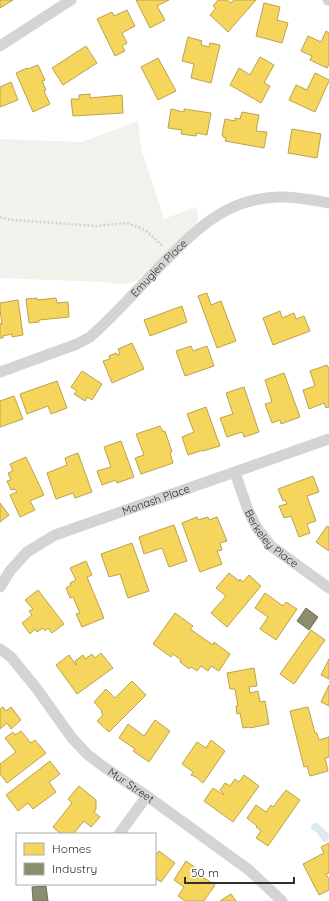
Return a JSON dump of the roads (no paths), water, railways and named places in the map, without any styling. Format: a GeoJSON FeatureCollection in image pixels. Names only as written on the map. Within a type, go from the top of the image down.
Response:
{"type":"FeatureCollection","features":[{"type":"Feature","properties":{"kind":"street"},"geometry":{"type":"LineString","coordinates":[[0,46],[71,0]]}},
{"type":"Feature","properties":{"kind":"street","name":"Emuglen Place"},"geometry":{"type":"LineString","coordinates":[[0,372],[90,338],[172,254],[197,230],[218,214],[241,203],[262,198],[297,198],[329,203]]}},
{"type":"Feature","properties":{"kind":"street","name":"Monash Place"},"geometry":{"type":"LineString","coordinates":[[0,587],[10,570],[27,552],[55,535],[329,440]]}},
{"type":"Feature","properties":{"kind":"street","name":"Berkeley Place"},"geometry":{"type":"LineString","coordinates":[[235,473],[248,510],[257,528],[271,546],[329,588]]}},
{"type":"Feature","properties":{"kind":"street","name":"Mur Street"},"geometry":{"type":"LineString","coordinates":[[0,648],[11,657],[37,689],[72,738],[86,754],[249,870],[282,901]]}},
{"type":"Feature","properties":{"kind":"street"},"geometry":{"type":"LineString","coordinates":[[120,833],[147,796]]}}]}
